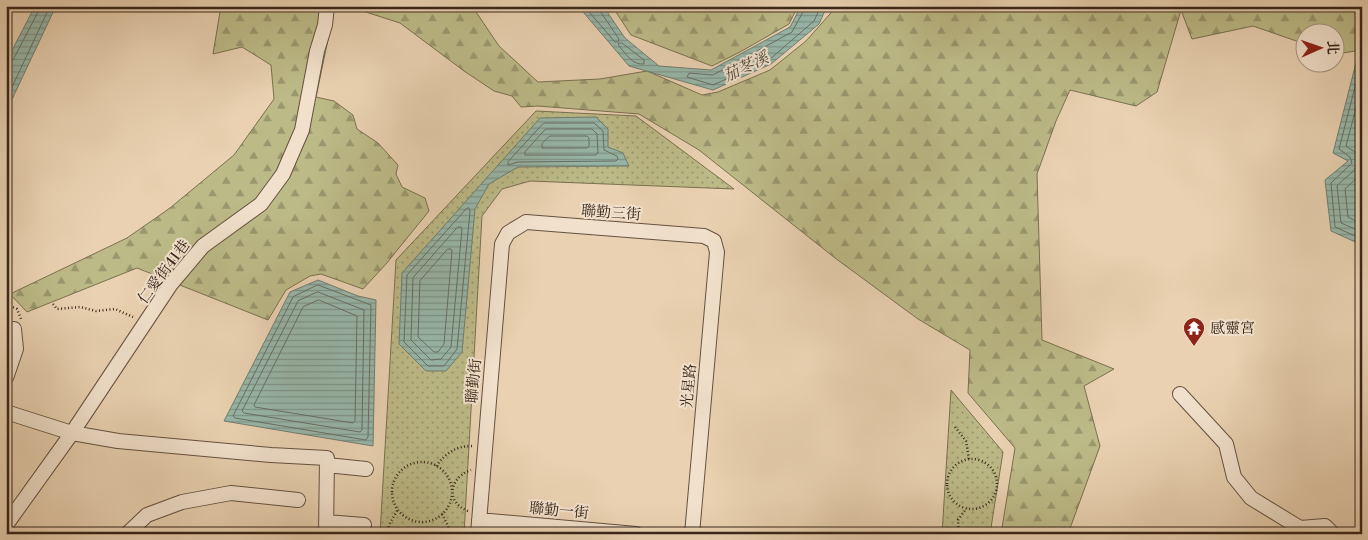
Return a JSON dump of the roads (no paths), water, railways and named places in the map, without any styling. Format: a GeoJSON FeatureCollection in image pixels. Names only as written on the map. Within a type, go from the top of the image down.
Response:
{"type":"FeatureCollection","features":[{"type":"Feature","properties":{"kind":"street","name":"仁愛街41巷"},"geometry":{"type":"LineString","coordinates":[[6,525],[72,433],[171,284],[203,246],[261,204],[283,174],[302,130],[317,51],[325,25],[327,6]]}},
{"type":"Feature","properties":{"kind":"street","name":"聯勤三街"},"geometry":{"type":"LineString","coordinates":[[508,233],[526,222],[704,236],[714,241]]}},
{"type":"Feature","properties":{"kind":"street","name":"聯勤街"},"geometry":{"type":"LineString","coordinates":[[479,522],[502,244],[508,233]]}},
{"type":"Feature","properties":{"kind":"street","name":"光星路"},"geometry":{"type":"LineString","coordinates":[[692,534],[717,252],[714,241]]}},
{"type":"Feature","properties":{"kind":"street"},"geometry":{"type":"LineString","coordinates":[[6,378],[16,348],[14,329]]}},
{"type":"Feature","properties":{"kind":"street"},"geometry":{"type":"LineString","coordinates":[[1180,394],[1226,444],[1234,477],[1251,498],[1300,528],[1325,526],[1333,534]]}},
{"type":"Feature","properties":{"kind":"street"},"geometry":{"type":"LineString","coordinates":[[6,412],[72,433],[118,441],[271,454],[366,469]]}},
{"type":"Feature","properties":{"kind":"street"},"geometry":{"type":"LineString","coordinates":[[327,462],[326,528],[364,525]]}},
{"type":"Feature","properties":{"kind":"street"},"geometry":{"type":"LineString","coordinates":[[128,534],[147,515],[182,502],[231,493],[298,500]]}},
{"type":"Feature","properties":{"kind":"street","name":"聯勤一街"},"geometry":{"type":"LineString","coordinates":[[479,522],[636,534]]}},
{"type":"Feature","properties":{"kind":"water"},"geometry":{"type":"Polygon","coordinates":[[[35,6],[56,6],[6,112],[6,62],[35,6]]]}},
{"type":"Feature","properties":{"kind":"water","name":"茄苳溪"},"geometry":{"type":"Polygon","coordinates":[[[578,6],[603,6],[625,38],[659,66],[711,70],[790,27],[801,6],[827,6],[819,24],[771,64],[713,90],[629,66],[578,6]]]}},
{"type":"Feature","properties":{"kind":"water"},"geometry":{"type":"Polygon","coordinates":[[[1362,46],[1362,245],[1331,231],[1325,180],[1348,161],[1333,153],[1360,47],[1362,46]]]}},
{"type":"Feature","properties":{"kind":"water"},"geometry":{"type":"Polygon","coordinates":[[[596,117],[608,129],[608,147],[623,153],[629,166],[518,167],[489,184],[475,209],[462,352],[446,371],[426,371],[399,344],[402,273],[540,118],[596,117]]]}},
{"type":"Feature","properties":{"kind":"water"},"geometry":{"type":"Polygon","coordinates":[[[318,280],[358,296],[376,300],[373,446],[224,421],[290,292],[318,280]]]}},
{"type":"Feature","properties":{"kind":"place","name":"感靈宮"},"geometry":{"type":"Point","coordinates":[1194,347]}}]}
